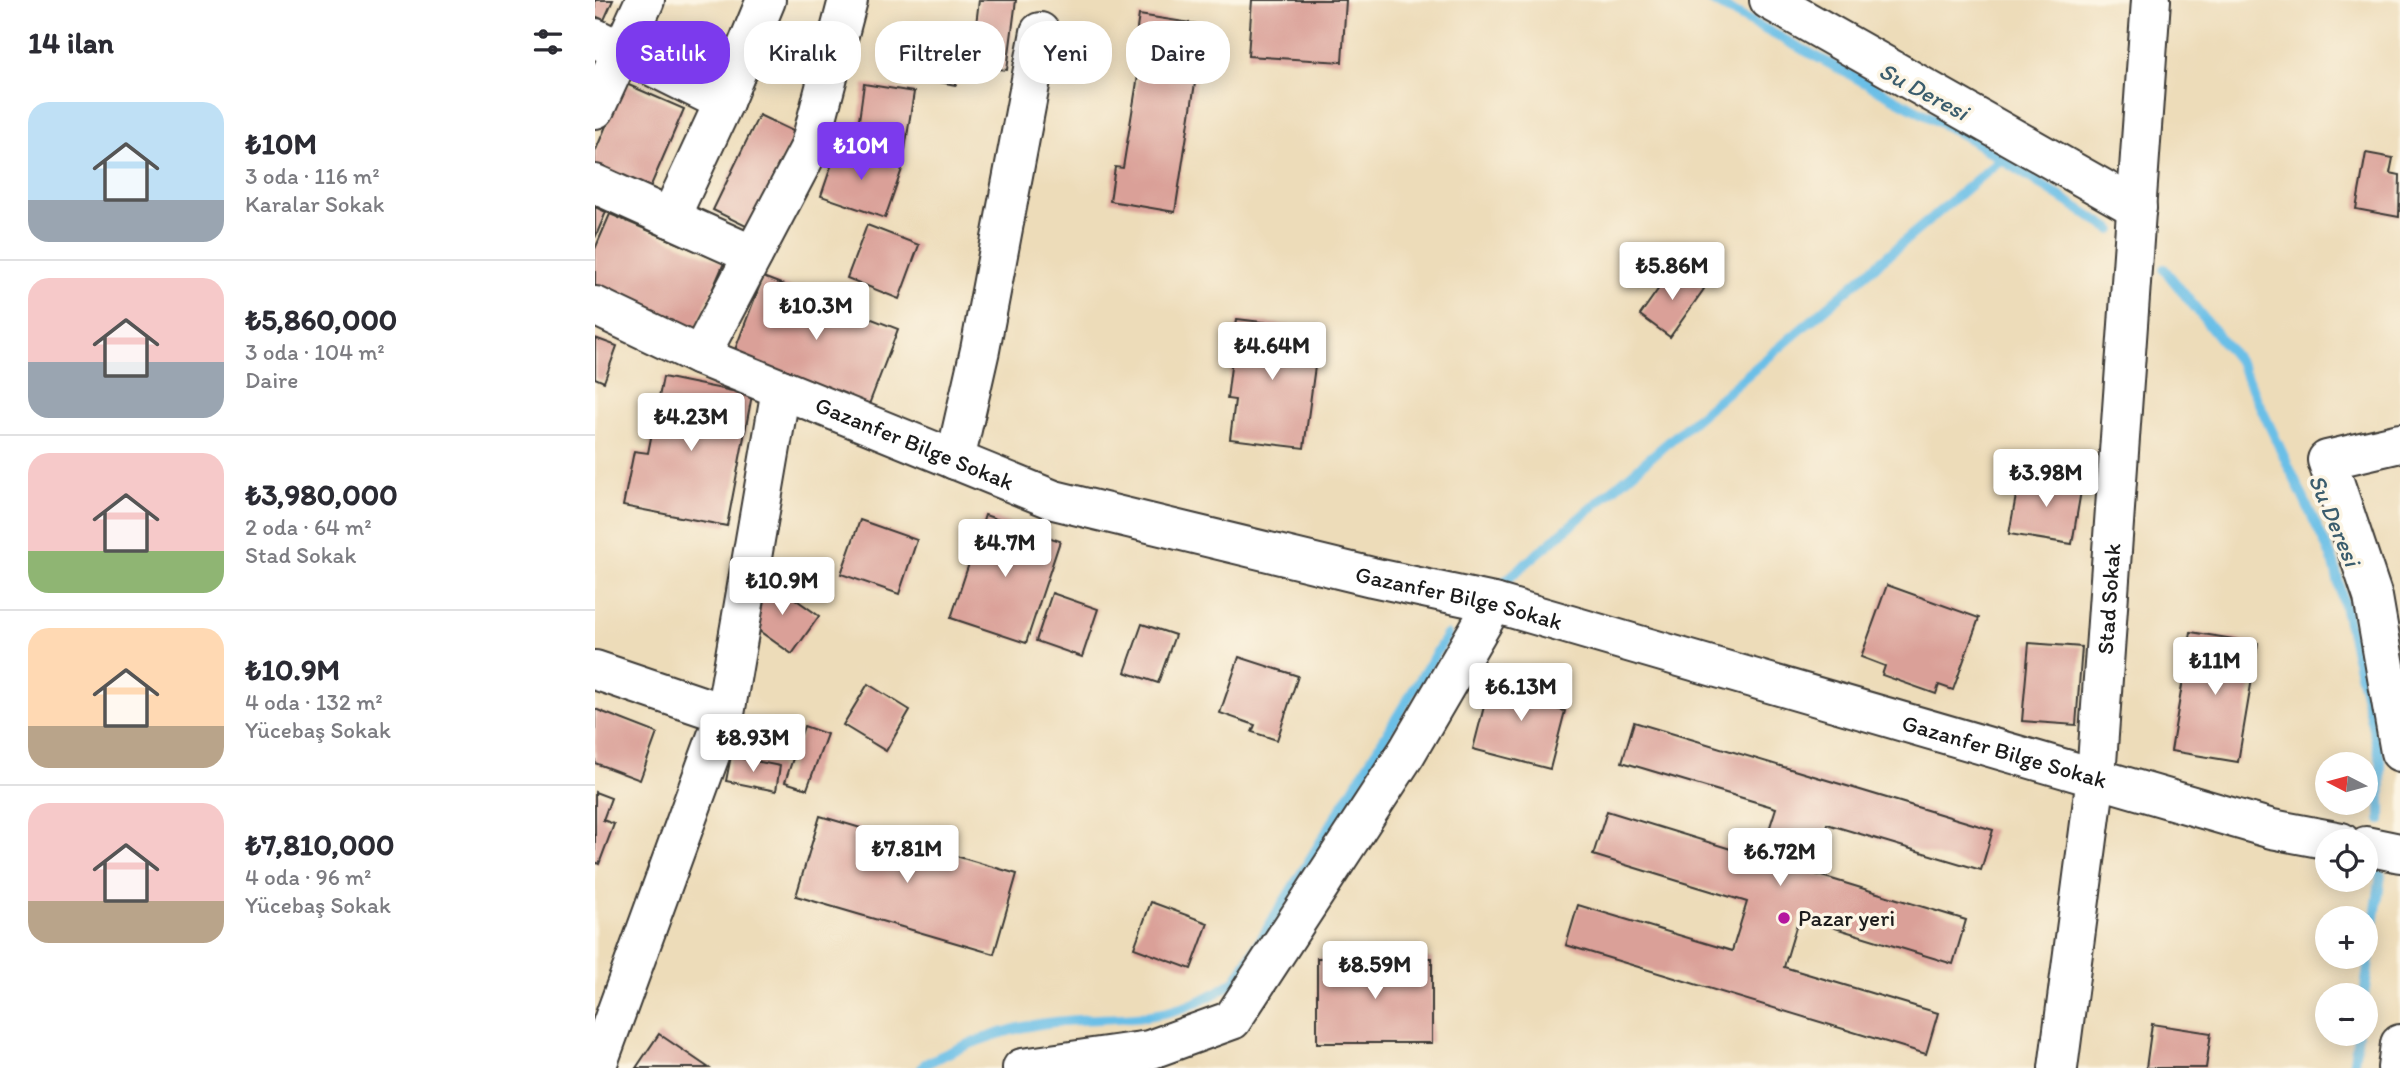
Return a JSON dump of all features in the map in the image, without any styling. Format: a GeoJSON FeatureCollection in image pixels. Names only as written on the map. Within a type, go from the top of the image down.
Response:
{"type":"FeatureCollection","features":[{"type":"Feature","properties":{"kind":"street"},"geometry":{"type":"LineString","coordinates":[[595,109],[608,45],[645,0]]}},
{"type":"Feature","properties":{"kind":"street"},"geometry":{"type":"LineString","coordinates":[[670,218],[724,102],[766,0]]}},
{"type":"Feature","properties":{"kind":"street"},"geometry":{"type":"LineString","coordinates":[[700,356],[809,149],[848,0]]}},
{"type":"Feature","properties":{"kind":"street"},"geometry":{"type":"LineString","coordinates":[[1769,0],[2137,208]]}},
{"type":"Feature","properties":{"kind":"street","name":"Stad Sokak"},"geometry":{"type":"LineString","coordinates":[[2058,1068],[2096,777],[2151,0]]}},
{"type":"Feature","properties":{"kind":"street"},"geometry":{"type":"LineString","coordinates":[[608,45],[724,102]]}},
{"type":"Feature","properties":{"kind":"street"},"geometry":{"type":"LineString","coordinates":[[955,460],[982,337],[1030,84]]}},
{"type":"Feature","properties":{"kind":"street"},"geometry":{"type":"LineString","coordinates":[[595,184],[753,256]]}},
{"type":"Feature","properties":{"kind":"street","name":"Gazanfer Bilge Sokak"},"geometry":{"type":"LineString","coordinates":[[595,306],[700,356],[1054,500],[1372,577],[1494,603],[2273,829],[2315,837]]}},
{"type":"Feature","properties":{"kind":"street"},"geometry":{"type":"LineString","coordinates":[[596,1068],[725,714],[781,388]]}},
{"type":"Feature","properties":{"kind":"street"},"geometry":{"type":"LineString","coordinates":[[2400,443],[2327,460],[2373,597],[2400,752]]}},
{"type":"Feature","properties":{"kind":"street"},"geometry":{"type":"LineString","coordinates":[[1021,1068],[1149,1049],[1232,1020],[1407,752],[1494,603]]}},
{"type":"Feature","properties":{"kind":"street"},"geometry":{"type":"LineString","coordinates":[[595,670],[725,714]]}},
{"type":"Feature","properties":{"kind":"street"},"geometry":{"type":"LineString","coordinates":[[2378,848],[2400,853]]}},
{"type":"Feature","properties":{"kind":"street"},"geometry":{"type":"LineString","coordinates":[[2397,1068],[2400,1044]]}},
{"type":"Feature","properties":{"kind":"building"},"geometry":{"type":"Polygon","coordinates":[[[595,0],[613,0],[604,20],[595,16],[595,0]]]}},
{"type":"Feature","properties":{"kind":"building"},"geometry":{"type":"Polygon","coordinates":[[[979,0],[1016,0],[1007,70],[1005,21],[976,21],[979,0]]]}},
{"type":"Feature","properties":{"kind":"building"},"geometry":{"type":"Polygon","coordinates":[[[1252,0],[1346,0],[1342,62],[1248,56],[1252,0]]]}},
{"type":"Feature","properties":{"kind":"building"},"geometry":{"type":"Polygon","coordinates":[[[1139,15],[1178,21],[1138,21],[1139,15]]]}},
{"type":"Feature","properties":{"kind":"building"},"geometry":{"type":"Polygon","coordinates":[[[624,84],[684,109],[646,197],[595,175],[595,152],[624,84]]]}},
{"type":"Feature","properties":{"kind":"building"},"geometry":{"type":"Polygon","coordinates":[[[864,84],[914,92],[905,149],[856,142],[864,84]]]}},
{"type":"Feature","properties":{"kind":"building"},"geometry":{"type":"Polygon","coordinates":[[[1137,84],[1195,84],[1175,212],[1110,201],[1115,167],[1123,168],[1137,84]]]}},
{"type":"Feature","properties":{"kind":"building"},"geometry":{"type":"Polygon","coordinates":[[[759,115],[795,132],[750,228],[713,210],[759,115]]]}},
{"type":"Feature","properties":{"kind":"building"},"geometry":{"type":"Polygon","coordinates":[[[838,146],[902,169],[885,218],[821,196],[838,146]]]}},
{"type":"Feature","properties":{"kind":"building"},"geometry":{"type":"Polygon","coordinates":[[[2366,153],[2393,158],[2390,173],[2400,175],[2399,217],[2356,209],[2366,153]]]}},
{"type":"Feature","properties":{"kind":"building"},"geometry":{"type":"Polygon","coordinates":[[[595,207],[606,212],[595,238],[595,207]]]}},
{"type":"Feature","properties":{"kind":"building"},"geometry":{"type":"Polygon","coordinates":[[[610,214],[724,263],[691,339],[595,298],[595,249],[610,214]]]}},
{"type":"Feature","properties":{"kind":"building"},"geometry":{"type":"Polygon","coordinates":[[[867,225],[919,245],[899,299],[847,278],[867,225]]]}},
{"type":"Feature","properties":{"kind":"building"},"geometry":{"type":"Polygon","coordinates":[[[1674,267],[1704,289],[1670,337],[1640,315],[1674,267]]]}},
{"type":"Feature","properties":{"kind":"building"},"geometry":{"type":"Polygon","coordinates":[[[763,277],[898,329],[868,407],[733,355],[763,277]]]}},
{"type":"Feature","properties":{"kind":"building"},"geometry":{"type":"Polygon","coordinates":[[[1237,319],[1320,329],[1304,448],[1230,439],[1235,400],[1227,399],[1237,319]]]}},
{"type":"Feature","properties":{"kind":"building"},"geometry":{"type":"Polygon","coordinates":[[[595,338],[617,346],[604,382],[595,378],[595,338]]]}},
{"type":"Feature","properties":{"kind":"building"},"geometry":{"type":"Polygon","coordinates":[[[663,377],[752,395],[727,526],[623,506],[634,451],[648,453],[663,377]]]}},
{"type":"Feature","properties":{"kind":"building"},"geometry":{"type":"Polygon","coordinates":[[[2020,474],[2082,485],[2072,544],[2009,534],[2020,474]]]}},
{"type":"Feature","properties":{"kind":"building"},"geometry":{"type":"Polygon","coordinates":[[[985,515],[1060,541],[1026,643],[951,618],[985,515]]]}},
{"type":"Feature","properties":{"kind":"building"},"geometry":{"type":"Polygon","coordinates":[[[860,520],[917,540],[899,594],[841,574],[860,520]]]}},
{"type":"Feature","properties":{"kind":"building"},"geometry":{"type":"Polygon","coordinates":[[[767,579],[819,616],[792,654],[748,623],[767,579]]]}},
{"type":"Feature","properties":{"kind":"building"},"geometry":{"type":"Polygon","coordinates":[[[1887,585],[1979,618],[1953,690],[1939,685],[1936,694],[1882,675],[1885,666],[1861,657],[1887,585]]]}},
{"type":"Feature","properties":{"kind":"building"},"geometry":{"type":"Polygon","coordinates":[[[1052,593],[1098,609],[1082,657],[1036,641],[1052,593]]]}},
{"type":"Feature","properties":{"kind":"building"},"geometry":{"type":"Polygon","coordinates":[[[1142,624],[1175,635],[1158,683],[1125,672],[1142,624]]]}},
{"type":"Feature","properties":{"kind":"building"},"geometry":{"type":"Polygon","coordinates":[[[2191,632],[2258,643],[2238,762],[2171,751],[2191,632]]]}},
{"type":"Feature","properties":{"kind":"building"},"geometry":{"type":"Polygon","coordinates":[[[2029,643],[2082,647],[2076,725],[2022,721],[2029,643]]]}},
{"type":"Feature","properties":{"kind":"building"},"geometry":{"type":"Polygon","coordinates":[[[1239,657],[1298,676],[1277,740],[1252,732],[1255,725],[1220,713],[1239,657]]]}},
{"type":"Feature","properties":{"kind":"building"},"geometry":{"type":"Polygon","coordinates":[[[1509,677],[1562,691],[1557,709],[1565,711],[1550,769],[1473,749],[1488,691],[1504,695],[1509,677]]]}},
{"type":"Feature","properties":{"kind":"building"},"geometry":{"type":"Polygon","coordinates":[[[868,684],[910,710],[886,751],[843,725],[868,684]]]}},
{"type":"Feature","properties":{"kind":"building"},"geometry":{"type":"Polygon","coordinates":[[[595,709],[657,733],[640,780],[595,763],[595,709]]]}},
{"type":"Feature","properties":{"kind":"building"},"geometry":{"type":"Polygon","coordinates":[[[1634,722],[1993,830],[1981,870],[1827,824],[1812,873],[1966,920],[1953,964],[1799,917],[1784,967],[1938,1013],[1926,1054],[1566,945],[1578,905],[1732,951],[1747,902],[1593,855],[1607,811],[1760,858],[1776,808],[1622,762],[1634,722]]]}},
{"type":"Feature","properties":{"kind":"building"},"geometry":{"type":"Polygon","coordinates":[[[804,726],[827,734],[807,789],[785,782],[804,726]]]}},
{"type":"Feature","properties":{"kind":"building"},"geometry":{"type":"Polygon","coordinates":[[[731,756],[780,766],[776,791],[726,781],[731,756]]]}},
{"type":"Feature","properties":{"kind":"building"},"geometry":{"type":"Polygon","coordinates":[[[595,792],[611,798],[603,820],[614,824],[599,864],[595,862],[595,792]]]}},
{"type":"Feature","properties":{"kind":"building"},"geometry":{"type":"Polygon","coordinates":[[[820,816],[1017,874],[994,954],[796,896],[820,816]]]}},
{"type":"Feature","properties":{"kind":"building"},"geometry":{"type":"Polygon","coordinates":[[[1151,902],[1208,923],[1191,969],[1134,948],[1151,902]]]}},
{"type":"Feature","properties":{"kind":"building"},"geometry":{"type":"Polygon","coordinates":[[[1317,958],[1432,958],[1432,1043],[1317,1043],[1317,958]]]}},
{"type":"Feature","properties":{"kind":"building"},"geometry":{"type":"Polygon","coordinates":[[[2152,1024],[2211,1033],[2206,1068],[2146,1068],[2152,1024]]]}},
{"type":"Feature","properties":{"kind":"building"},"geometry":{"type":"Polygon","coordinates":[[[659,1034],[709,1068],[636,1068],[659,1034]]]}},
{"type":"Feature","properties":{"kind":"waterway","name":"Su Deresi"},"geometry":{"type":"LineString","coordinates":[[1710,0],[1965,136],[2112,230]]}},
{"type":"Feature","properties":{"kind":"waterway"},"geometry":{"type":"LineString","coordinates":[[1503,583],[2001,159]]}},
{"type":"Feature","properties":{"kind":"waterway","name":"Su Deresi"},"geometry":{"type":"LineString","coordinates":[[2164,269],[2240,363],[2334,563],[2381,762],[2381,820]]}},
{"type":"Feature","properties":{"kind":"waterway"},"geometry":{"type":"LineString","coordinates":[[922,1068],[954,1050],[1014,1029],[1073,1020],[1166,1013],[1211,996],[1236,980],[1447,635]]}},
{"type":"Feature","properties":{"kind":"waterway","name":"Su Deresi"},"geometry":{"type":"LineString","coordinates":[[2366,983],[2381,874]]}},
{"type":"Feature","properties":{"kind":"waterway","name":"Su Deresi"},"geometry":{"type":"LineString","coordinates":[[2353,1068],[2356,1046]]}},
{"type":"Feature","properties":{"kind":"place","name":"Pazar yeri"},"geometry":{"type":"Point","coordinates":[1784,918]}}]}
